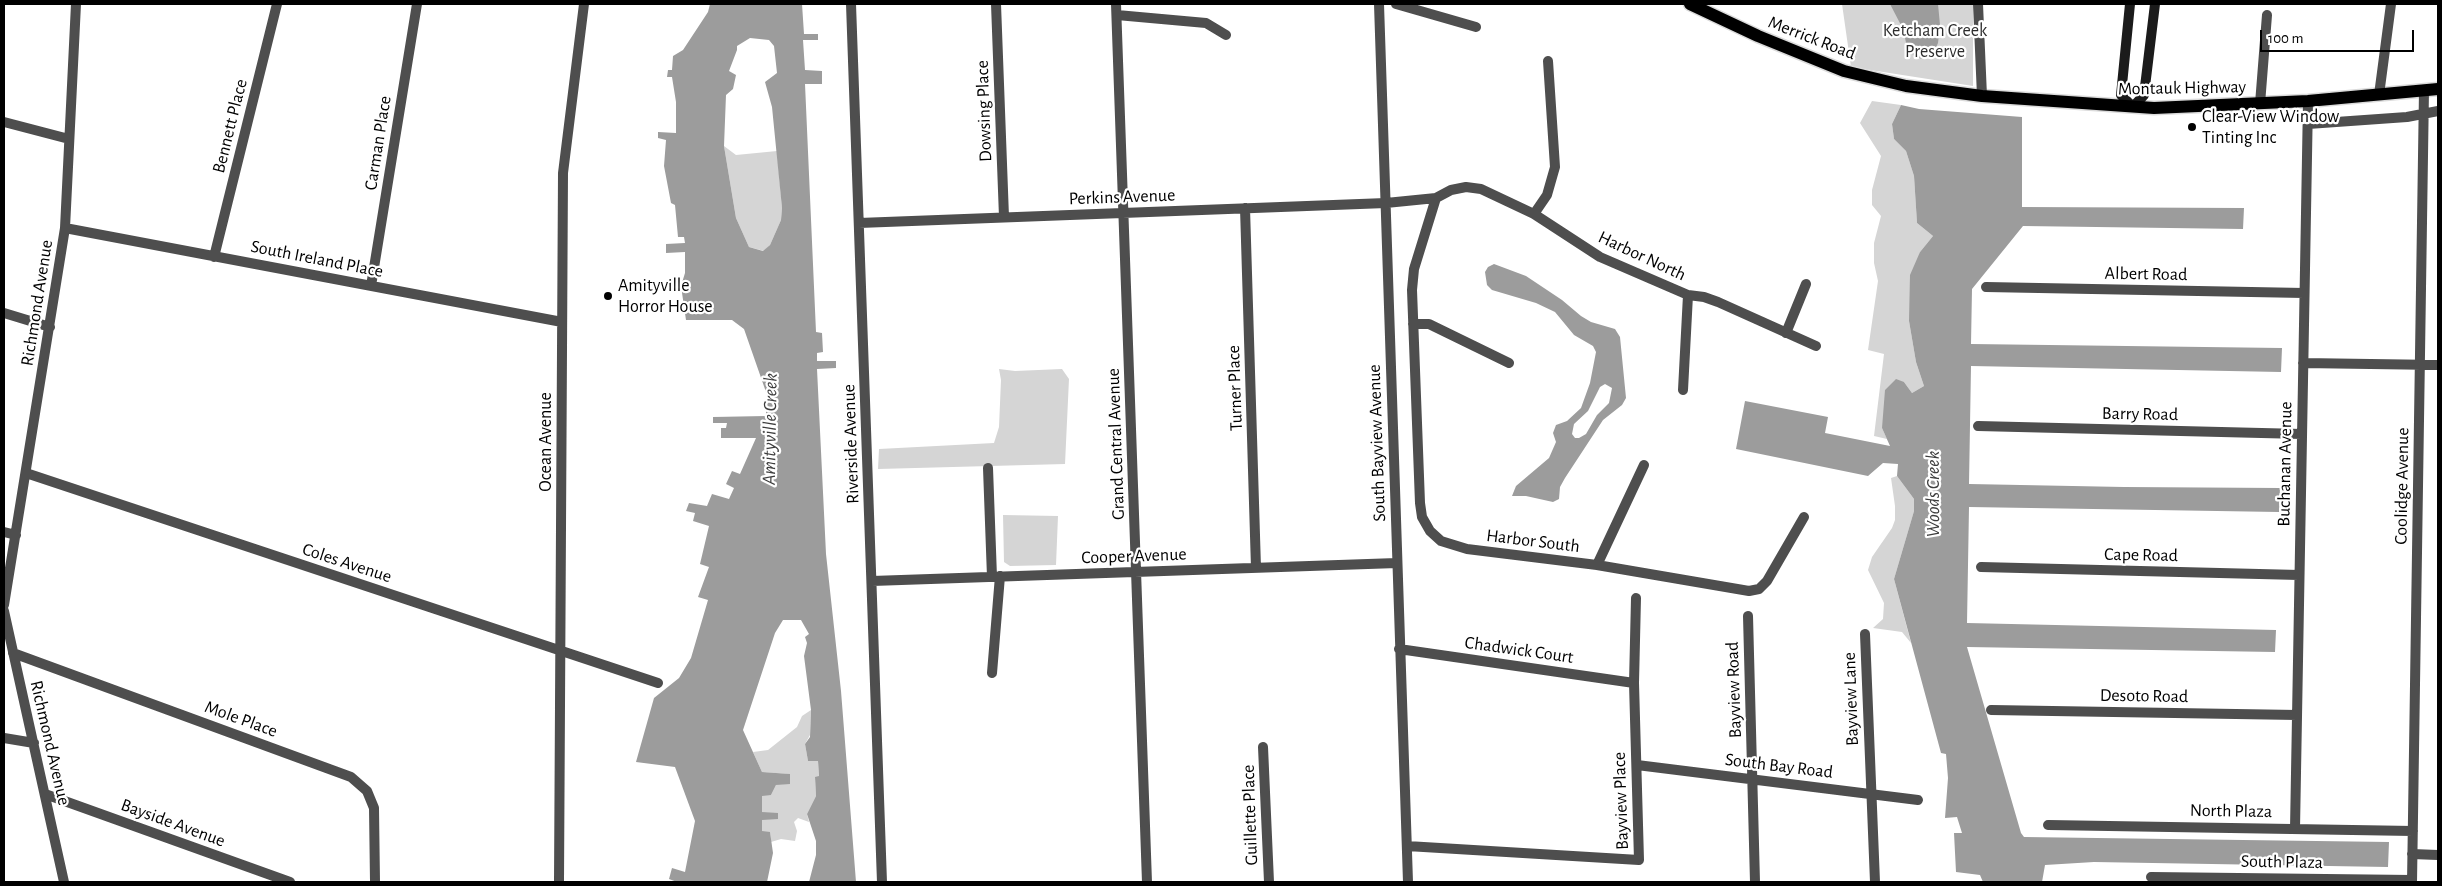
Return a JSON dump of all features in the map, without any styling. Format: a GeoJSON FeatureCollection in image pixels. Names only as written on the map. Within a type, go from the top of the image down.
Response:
{"type":"FeatureCollection","features":[{"type":"Feature","properties":{"kind":"main road","name":"Merrick Road"},"geometry":{"type":"LineString","coordinates":[[1690,4],[1758,36],[1840,70],[1882,82],[1927,90]]}},
{"type":"Feature","properties":{"kind":"main road","name":"Montauk Highway"},"geometry":{"type":"LineString","coordinates":[[1927,90],[1982,96],[2154,108],[2308,101],[2438,89]]}},
{"type":"Feature","properties":{"kind":"street","name":"Richmond Avenue"},"geometry":{"type":"LineString","coordinates":[[4,604],[65,228],[76,4]]}},
{"type":"Feature","properties":{"kind":"street","name":"Bennett Place"},"geometry":{"type":"LineString","coordinates":[[214,257],[277,4]]}},
{"type":"Feature","properties":{"kind":"street","name":"Carman Place"},"geometry":{"type":"LineString","coordinates":[[371,286],[417,4]]}},
{"type":"Feature","properties":{"kind":"street","name":"Ocean Avenue"},"geometry":{"type":"LineString","coordinates":[[559,882],[563,172],[584,4]]}},
{"type":"Feature","properties":{"kind":"street","name":"Riverside Avenue"},"geometry":{"type":"LineString","coordinates":[[851,4],[882,882]]}},
{"type":"Feature","properties":{"kind":"street","name":"Dowsing Place"},"geometry":{"type":"LineString","coordinates":[[996,4],[1004,217]]}},
{"type":"Feature","properties":{"kind":"street","name":"Grand Central Avenue"},"geometry":{"type":"LineString","coordinates":[[1116,4],[1147,882]]}},
{"type":"Feature","properties":{"kind":"street","name":"South Bayview Avenue"},"geometry":{"type":"LineString","coordinates":[[1379,4],[1408,882]]}},
{"type":"Feature","properties":{"kind":"street"},"geometry":{"type":"LineString","coordinates":[[1396,4],[1476,27]]}},
{"type":"Feature","properties":{"kind":"street"},"geometry":{"type":"LineString","coordinates":[[1978,4],[1982,96]]}},
{"type":"Feature","properties":{"kind":"street"},"geometry":{"type":"LineString","coordinates":[[2130,4],[2121,95],[2132,107],[2144,95],[2155,4]]}},
{"type":"Feature","properties":{"kind":"street"},"geometry":{"type":"LineString","coordinates":[[2379,95],[2391,4]]}},
{"type":"Feature","properties":{"kind":"street"},"geometry":{"type":"LineString","coordinates":[[1117,15],[1206,23],[1226,35]]}},
{"type":"Feature","properties":{"kind":"street"},"geometry":{"type":"LineString","coordinates":[[2260,104],[2267,16]]}},
{"type":"Feature","properties":{"kind":"street"},"geometry":{"type":"LineString","coordinates":[[1534,214],[1546,195],[1555,167],[1548,60]]}},
{"type":"Feature","properties":{"kind":"street","name":"Coolidge Avenue"},"geometry":{"type":"LineString","coordinates":[[2412,881],[2424,90]]}},
{"type":"Feature","properties":{"kind":"street","name":"Buchanan Avenue"},"geometry":{"type":"LineString","coordinates":[[2295,828],[2308,101]]}},
{"type":"Feature","properties":{"kind":"street"},"geometry":{"type":"LineString","coordinates":[[2308,124],[2438,111]]}},
{"type":"Feature","properties":{"kind":"street"},"geometry":{"type":"LineString","coordinates":[[4,122],[70,140]]}},
{"type":"Feature","properties":{"kind":"street","name":"Harbor North"},"geometry":{"type":"LineString","coordinates":[[1386,203],[1436,198],[1451,190],[1466,187],[1481,189],[1534,214],[1600,258],[1688,295],[1704,297],[1718,302],[1816,346]]}},
{"type":"Feature","properties":{"kind":"street","name":"Harbor South"},"geometry":{"type":"LineString","coordinates":[[1436,198],[1414,269],[1412,324],[1420,503],[1422,517],[1430,531],[1441,540],[1453,546],[1597,565],[1749,591],[1759,589],[1767,582],[1804,517]]}},
{"type":"Feature","properties":{"kind":"street","name":"Perkins Avenue"},"geometry":{"type":"LineString","coordinates":[[859,223],[1386,203]]}},
{"type":"Feature","properties":{"kind":"street","name":"Turner Place"},"geometry":{"type":"LineString","coordinates":[[1246,208],[1256,568]]}},
{"type":"Feature","properties":{"kind":"street","name":"South Ireland Place"},"geometry":{"type":"LineString","coordinates":[[65,228],[562,322]]}},
{"type":"Feature","properties":{"kind":"street"},"geometry":{"type":"LineString","coordinates":[[1786,333],[1806,284]]}},
{"type":"Feature","properties":{"kind":"street","name":"Albert Road"},"geometry":{"type":"LineString","coordinates":[[1986,288],[2304,293]]}},
{"type":"Feature","properties":{"kind":"street","name":"Harbor North"},"geometry":{"type":"LineString","coordinates":[[1683,390],[1688,295]]}},
{"type":"Feature","properties":{"kind":"street"},"geometry":{"type":"LineString","coordinates":[[4,313],[50,327]]}},
{"type":"Feature","properties":{"kind":"street"},"geometry":{"type":"LineString","coordinates":[[1412,324],[1429,324],[1509,363]]}},
{"type":"Feature","properties":{"kind":"street"},"geometry":{"type":"LineString","coordinates":[[2303,363],[2438,365]]}},
{"type":"Feature","properties":{"kind":"street","name":"Barry Road"},"geometry":{"type":"LineString","coordinates":[[1978,426],[2302,434]]}},
{"type":"Feature","properties":{"kind":"street"},"geometry":{"type":"LineString","coordinates":[[1597,565],[1644,465]]}},
{"type":"Feature","properties":{"kind":"street"},"geometry":{"type":"LineString","coordinates":[[988,468],[996,576],[992,673]]}},
{"type":"Feature","properties":{"kind":"street","name":"Coles Avenue"},"geometry":{"type":"LineString","coordinates":[[26,473],[658,683]]}},
{"type":"Feature","properties":{"kind":"street"},"geometry":{"type":"LineString","coordinates":[[4,532],[16,535]]}},
{"type":"Feature","properties":{"kind":"street","name":"Cooper Avenue"},"geometry":{"type":"LineString","coordinates":[[872,581],[1397,563]]}},
{"type":"Feature","properties":{"kind":"street","name":"Cape Road"},"geometry":{"type":"LineString","coordinates":[[1981,568],[2299,575]]}},
{"type":"Feature","properties":{"kind":"street","name":"Bayview Place"},"geometry":{"type":"LineString","coordinates":[[1407,846],[1639,860],[1634,683],[1636,598]]}},
{"type":"Feature","properties":{"kind":"street","name":"Richmond Avenue"},"geometry":{"type":"LineString","coordinates":[[4,611],[64,882]]}},
{"type":"Feature","properties":{"kind":"street","name":"Bayview Road"},"geometry":{"type":"LineString","coordinates":[[1748,616],[1755,882]]}},
{"type":"Feature","properties":{"kind":"street","name":"Bayview Lane"},"geometry":{"type":"LineString","coordinates":[[1865,634],[1875,882]]}},
{"type":"Feature","properties":{"kind":"street","name":"Chadwick Court"},"geometry":{"type":"LineString","coordinates":[[1399,649],[1634,683]]}},
{"type":"Feature","properties":{"kind":"street","name":"Mole Place"},"geometry":{"type":"LineString","coordinates":[[13,653],[351,777],[367,791],[374,808],[375,882]]}},
{"type":"Feature","properties":{"kind":"street","name":"Desoto Road"},"geometry":{"type":"LineString","coordinates":[[1991,710],[2297,715]]}},
{"type":"Feature","properties":{"kind":"street"},"geometry":{"type":"LineString","coordinates":[[4,738],[34,743]]}},
{"type":"Feature","properties":{"kind":"street","name":"Guillette Place"},"geometry":{"type":"LineString","coordinates":[[1264,747],[1269,882]]}},
{"type":"Feature","properties":{"kind":"street","name":"South Bay Road"},"geometry":{"type":"LineString","coordinates":[[1636,766],[1918,800]]}},
{"type":"Feature","properties":{"kind":"street","name":"Bayside Avenue"},"geometry":{"type":"LineString","coordinates":[[45,794],[289,882]]}},
{"type":"Feature","properties":{"kind":"street","name":"North Plaza"},"geometry":{"type":"LineString","coordinates":[[2048,825],[2413,831]]}},
{"type":"Feature","properties":{"kind":"street"},"geometry":{"type":"LineString","coordinates":[[2412,854],[2438,855]]}},
{"type":"Feature","properties":{"kind":"street","name":"South Plaza"},"geometry":{"type":"LineString","coordinates":[[2151,877],[2412,881]]}},
{"type":"Feature","properties":{"kind":"green space","name":"Ketcham Creek Preserve"},"geometry":{"type":"Polygon","coordinates":[[[1842,4],[1973,4],[1973,86],[1851,67],[1842,4]]]}},
{"type":"Feature","properties":{"kind":"green space"},"geometry":{"type":"Polygon","coordinates":[[[1872,101],[1901,105],[1892,124],[1894,139],[1906,151],[1914,176],[1917,223],[1933,236],[1920,252],[1909,321],[1916,362],[1924,386],[1912,393],[1904,382],[1882,428],[1887,439],[1874,436],[1884,354],[1868,350],[1878,281],[1874,263],[1874,243],[1881,216],[1872,205],[1872,190],[1881,156],[1860,123],[1872,101]]]}},
{"type":"Feature","properties":{"kind":"green space"},"geometry":{"type":"Polygon","coordinates":[[[724,146],[736,155],[777,151],[782,208],[781,220],[770,245],[764,251],[749,247],[736,218],[724,146]]]}},
{"type":"Feature","properties":{"kind":"green space"},"geometry":{"type":"Polygon","coordinates":[[[999,369],[1015,371],[1062,369],[1069,379],[1065,464],[878,469],[879,449],[994,443],[999,427],[1001,380],[999,369]]]}},
{"type":"Feature","properties":{"kind":"green space"},"geometry":{"type":"Polygon","coordinates":[[[1897,476],[1914,499],[1914,511],[1894,579],[1911,643],[1902,632],[1873,628],[1883,619],[1884,603],[1868,570],[1872,557],[1892,528],[1895,520],[1891,478],[1897,476]]]}},
{"type":"Feature","properties":{"kind":"green space"},"geometry":{"type":"Polygon","coordinates":[[[1003,515],[1058,516],[1056,565],[1010,566],[1004,562],[1003,515]]]}},
{"type":"Feature","properties":{"kind":"green space"},"geometry":{"type":"Polygon","coordinates":[[[811,710],[810,735],[805,744],[808,761],[818,760],[819,777],[815,777],[816,796],[807,814],[809,822],[798,818],[794,822],[797,831],[795,841],[781,839],[771,842],[770,832],[762,832],[762,819],[777,819],[762,812],[762,795],[771,795],[776,785],[782,783],[789,774],[762,772],[753,752],[768,750],[797,727],[802,716],[811,710]]]}},
{"type":"Feature","properties":{"kind":"water","name":"Amityville Creek"},"geometry":{"type":"Polygon","coordinates":[[[710,4],[802,4],[804,34],[818,34],[818,40],[803,40],[805,70],[822,71],[822,84],[805,84],[816,332],[822,333],[823,352],[817,353],[817,361],[836,361],[836,368],[817,369],[826,554],[841,691],[856,882],[809,882],[816,855],[816,841],[807,814],[816,796],[815,777],[819,776],[818,761],[808,761],[805,744],[810,737],[811,710],[804,656],[807,643],[805,637],[809,634],[801,620],[783,620],[775,633],[743,730],[762,772],[790,774],[790,784],[776,785],[771,795],[762,796],[762,812],[778,813],[778,819],[762,820],[762,831],[770,832],[773,853],[767,882],[677,882],[669,879],[672,868],[685,872],[695,821],[675,767],[636,762],[654,698],[679,678],[691,658],[708,600],[698,597],[709,567],[700,564],[709,526],[693,521],[695,513],[686,511],[689,503],[707,506],[712,494],[729,499],[734,488],[726,484],[732,471],[740,474],[756,438],[721,438],[721,428],[726,428],[727,423],[713,423],[713,417],[766,416],[766,392],[744,329],[732,320],[686,320],[681,286],[685,273],[685,252],[666,253],[666,244],[685,243],[684,237],[678,237],[675,205],[671,203],[664,166],[666,140],[658,138],[658,132],[676,133],[676,102],[672,77],[667,77],[668,70],[672,70],[673,56],[683,50],[708,12],[710,4]],[[750,38],[737,46],[729,71],[736,75],[733,89],[726,95],[724,146],[736,218],[749,247],[763,251],[770,245],[781,220],[782,208],[772,107],[765,82],[777,73],[774,46],[769,40],[750,38]]]}},
{"type":"Feature","properties":{"kind":"water"},"geometry":{"type":"Polygon","coordinates":[[[1890,4],[1938,4],[1940,25],[1938,43],[1932,57],[1922,59],[1914,56],[1907,47],[1903,29],[1890,4]]]}},
{"type":"Feature","properties":{"kind":"water","name":"Woods Creek"},"geometry":{"type":"Polygon","coordinates":[[[1901,105],[1919,109],[2022,117],[2022,207],[2244,208],[2243,229],[2023,226],[1972,289],[1971,344],[2282,348],[2281,372],[1971,366],[1969,484],[2280,488],[2279,512],[1969,507],[1967,623],[2276,630],[2275,652],[1967,647],[2021,833],[2024,837],[2389,842],[2388,867],[2094,862],[2045,865],[2042,882],[1983,882],[1980,875],[1956,872],[1954,833],[1962,833],[1957,817],[1945,818],[1948,778],[1946,754],[1941,753],[1894,579],[1914,511],[1914,499],[1897,476],[1898,464],[1883,463],[1868,476],[1736,449],[1745,401],[1828,417],[1825,433],[1890,446],[1882,428],[1885,390],[1896,379],[1904,382],[1912,393],[1924,386],[1916,362],[1909,321],[1910,275],[1920,252],[1933,236],[1917,223],[1914,176],[1906,151],[1894,139],[1892,124],[1901,105]]]}},
{"type":"Feature","properties":{"kind":"water"},"geometry":{"type":"Polygon","coordinates":[[[1494,264],[1526,276],[1591,322],[1615,329],[1620,337],[1626,398],[1622,405],[1603,420],[1565,478],[1560,487],[1559,499],[1553,502],[1526,496],[1512,496],[1516,486],[1549,458],[1556,442],[1553,433],[1556,425],[1567,421],[1581,408],[1590,383],[1596,352],[1593,346],[1574,335],[1555,312],[1536,303],[1492,290],[1487,285],[1485,272],[1488,267],[1494,264]],[[1605,384],[1600,387],[1588,411],[1574,424],[1572,434],[1575,438],[1586,434],[1597,415],[1609,403],[1612,388],[1605,384]]]}},
{"type":"Feature","properties":{"kind":"place","name":"Clear-View Window Tinting Inc"},"geometry":{"type":"Point","coordinates":[2192,127]}},
{"type":"Feature","properties":{"kind":"place","name":"Amityville Horror House"},"geometry":{"type":"Point","coordinates":[608,296]}}]}
